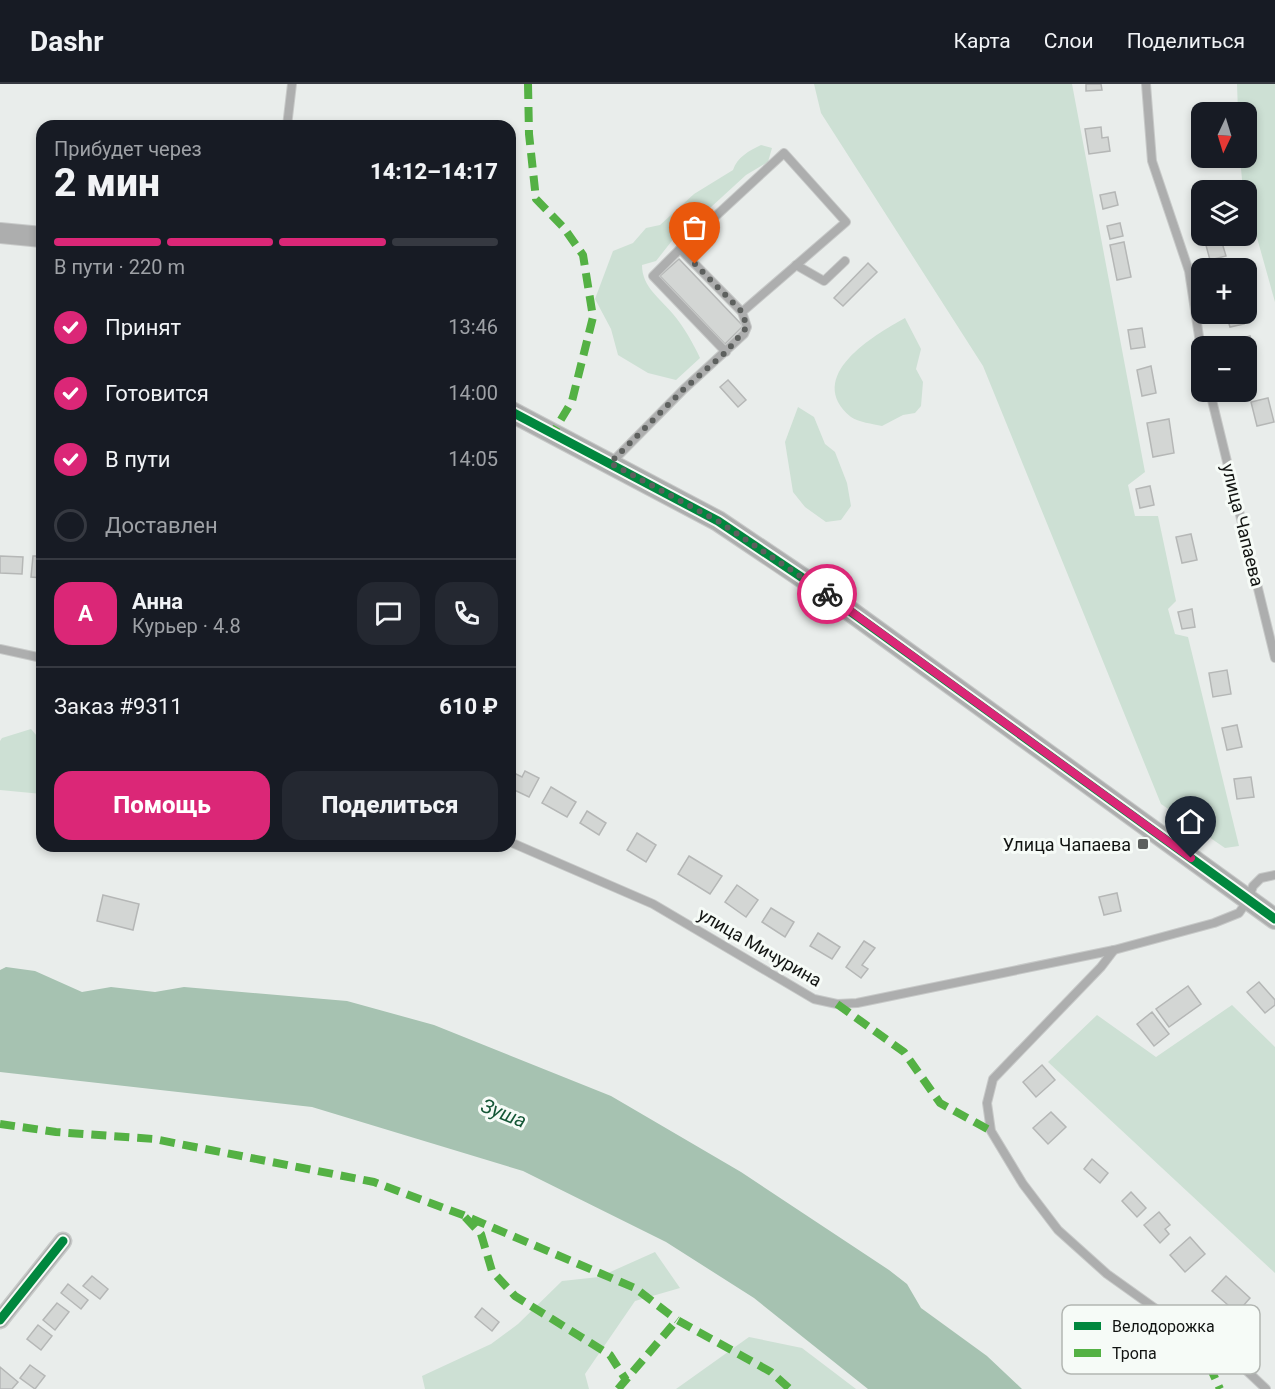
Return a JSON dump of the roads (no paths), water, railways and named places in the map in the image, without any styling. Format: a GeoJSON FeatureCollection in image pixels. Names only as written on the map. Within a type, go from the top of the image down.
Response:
{"type":"FeatureCollection","features":[{"type":"Feature","properties":{"kind":"street"},"geometry":{"type":"LineString","coordinates":[[0,234],[36,237]]}},
{"type":"Feature","properties":{"kind":"street"},"geometry":{"type":"LineString","coordinates":[[516,414],[718,521],[825,593],[1275,919]]}},
{"type":"Feature","properties":{"kind":"street"},"geometry":{"type":"LineString","coordinates":[[0,1320],[63,1240]]}},
{"type":"Feature","properties":{"kind":"lane"},"geometry":{"type":"LineString","coordinates":[[288,120],[292,84]]}},
{"type":"Feature","properties":{"kind":"lane"},"geometry":{"type":"LineString","coordinates":[[1146,84],[1152,161],[1189,271],[1199,336]]}},
{"type":"Feature","properties":{"kind":"lane"},"geometry":{"type":"LineString","coordinates":[[726,352],[653,276],[784,153],[846,222],[742,312]]}},
{"type":"Feature","properties":{"kind":"lane"},"geometry":{"type":"LineString","coordinates":[[610,463],[684,389],[726,352],[747,327],[742,312],[680,249]]}},
{"type":"Feature","properties":{"kind":"lane"},"geometry":{"type":"LineString","coordinates":[[796,265],[824,281],[845,261]]}},
{"type":"Feature","properties":{"kind":"lane","name":"улица Чапаева"},"geometry":{"type":"LineString","coordinates":[[1212,402],[1275,658]]}},
{"type":"Feature","properties":{"kind":"lane"},"geometry":{"type":"LineString","coordinates":[[0,649],[36,657]]}},
{"type":"Feature","properties":{"kind":"lane","name":"улица Мичурина"},"geometry":{"type":"LineString","coordinates":[[516,845],[653,904],[814,999],[837,1004],[857,1003],[1114,950],[1215,923],[1239,913],[1248,900]]}},
{"type":"Feature","properties":{"kind":"lane"},"geometry":{"type":"LineString","coordinates":[[1248,900],[1253,886],[1261,878],[1275,874]]}},
{"type":"Feature","properties":{"kind":"lane"},"geometry":{"type":"LineString","coordinates":[[1114,950],[1101,967],[993,1079],[987,1103],[992,1131],[1023,1184],[1058,1230],[1151,1305]]}},
{"type":"Feature","properties":{"kind":"lane"},"geometry":{"type":"LineString","coordinates":[[1250,1374],[1266,1389]]}},
{"type":"Feature","properties":{"kind":"water","name":"Зуша"},"geometry":{"type":"Polygon","coordinates":[[[6,967],[35,971],[82,992],[111,987],[155,992],[184,987],[347,1001],[434,1025],[611,1096],[741,1172],[889,1270],[907,1284],[921,1308],[987,1356],[1022,1389],[868,1389],[754,1298],[666,1242],[523,1171],[312,1107],[0,1072],[0,970],[6,967]]]}},
{"type":"Feature","properties":{"kind":"place","name":"Улица Чапаева"},"geometry":{"type":"Point","coordinates":[1143,844]}}]}
